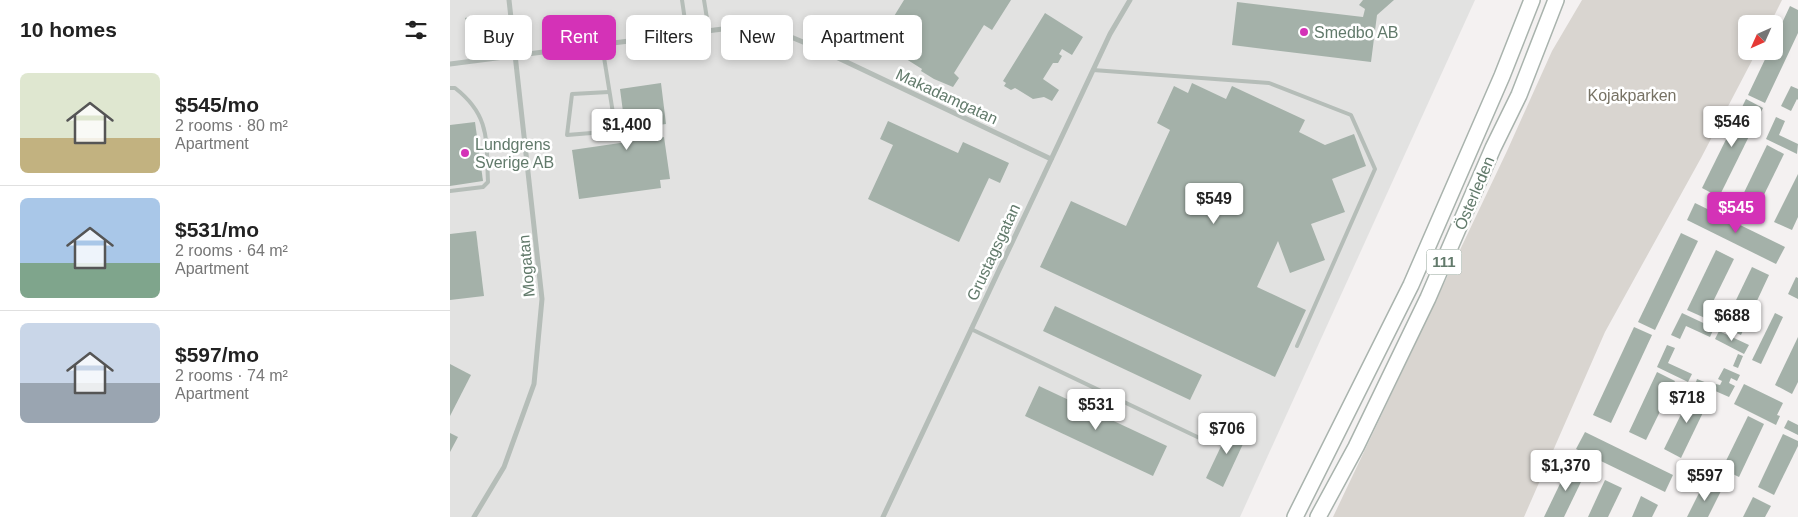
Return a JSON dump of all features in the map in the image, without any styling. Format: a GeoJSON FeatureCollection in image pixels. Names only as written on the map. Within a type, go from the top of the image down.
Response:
{"type":"FeatureCollection","features":[{"type":"Feature","properties":{"kind":"main road"},"geometry":{"type":"LineString","coordinates":[[1502,76],[1523,0]]}},
{"type":"Feature","properties":{"kind":"main road","name":"Österleden"},"geometry":{"type":"LineString","coordinates":[[1295,517],[1411,285],[1502,76],[1532,0]]}},
{"type":"Feature","properties":{"kind":"main road","name":"Österleden"},"geometry":{"type":"LineString","coordinates":[[1318,517],[1356,446],[1428,298],[1519,95],[1556,0]]}},
{"type":"Feature","properties":{"kind":"main road"},"geometry":{"type":"LineString","coordinates":[[1519,95],[1568,0]]}},
{"type":"Feature","properties":{"kind":"street","name":"Mogatan"},"geometry":{"type":"LineString","coordinates":[[509,0],[511,15]]}},
{"type":"Feature","properties":{"kind":"street","name":"Grustagsgatan"},"geometry":{"type":"LineString","coordinates":[[884,517],[1110,34],[1130,0]]}},
{"type":"Feature","properties":{"kind":"street","name":"Makadamgatan"},"geometry":{"type":"LineString","coordinates":[[711,31],[746,26],[779,32],[815,47],[1051,159]]}},
{"type":"Feature","properties":{"kind":"street","name":"Makadamgatan"},"geometry":{"type":"LineString","coordinates":[[450,64],[479,60]]}},
{"type":"Feature","properties":{"kind":"street","name":"Mogatan"},"geometry":{"type":"LineString","coordinates":[[474,517],[504,468],[534,384],[542,299],[517,60]]}},
{"type":"Feature","properties":{"kind":"lane"},"geometry":{"type":"LineString","coordinates":[[682,0],[684,15]]}},
{"type":"Feature","properties":{"kind":"lane"},"geometry":{"type":"LineString","coordinates":[[704,0],[706,15]]}},
{"type":"Feature","properties":{"kind":"lane"},"geometry":{"type":"LineString","coordinates":[[604,60],[617,138]]}},
{"type":"Feature","properties":{"kind":"lane"},"geometry":{"type":"LineString","coordinates":[[1093,70],[1269,83],[1351,115],[1375,169],[1297,346]]}},
{"type":"Feature","properties":{"kind":"lane"},"geometry":{"type":"LineString","coordinates":[[450,88],[455,88],[469,98],[477,110],[486,134],[488,182],[484,187],[450,190]]}},
{"type":"Feature","properties":{"kind":"lane"},"geometry":{"type":"LineString","coordinates":[[609,92],[572,94],[566,135],[616,131]]}},
{"type":"Feature","properties":{"kind":"lane"},"geometry":{"type":"LineString","coordinates":[[971,329],[1210,443]]}},
{"type":"Feature","properties":{"kind":"shaded area"},"geometry":{"type":"Polygon","coordinates":[[[450,0],[1475,0],[1240,517],[450,517],[450,0]]]}},
{"type":"Feature","properties":{"kind":"green space","name":"Kojakparken"},"geometry":{"type":"Polygon","coordinates":[[[1582,0],[1782,0],[1774,15],[1738,15],[1738,60],[1752,60],[1701,158],[1605,332],[1524,517],[1333,517],[1507,151],[1552,51],[1582,0]]]}},
{"type":"Feature","properties":{"kind":"building"},"geometry":{"type":"Polygon","coordinates":[[[904,0],[1011,0],[992,30],[984,25],[954,73],[959,78],[953,87],[934,79],[908,60],[922,60],[922,15],[895,15],[904,0]]]}},
{"type":"Feature","properties":{"kind":"building","name":"Smedbo AB"},"geometry":{"type":"Polygon","coordinates":[[[1363,0],[1394,0],[1377,15],[1371,62],[1232,45],[1237,2],[1363,17],[1365,9],[1359,5],[1363,0]]]}},
{"type":"Feature","properties":{"kind":"building"},"geometry":{"type":"Polygon","coordinates":[[[1790,6],[1798,10],[1798,33],[1765,103],[1748,95],[1765,60],[1783,60],[1783,21],[1790,6]]]}},
{"type":"Feature","properties":{"kind":"building"},"geometry":{"type":"Polygon","coordinates":[[[1045,13],[1083,37],[1072,55],[1062,49],[1059,54],[1062,56],[1058,63],[1053,63],[1043,79],[1059,90],[1052,101],[1044,97],[1033,99],[1015,88],[1011,90],[1004,86],[1006,83],[1003,81],[1045,13]]]}},
{"type":"Feature","properties":{"kind":"building"},"geometry":{"type":"Polygon","coordinates":[[[661,83],[666,124],[643,127],[645,140],[664,137],[670,179],[660,180],[661,188],[579,199],[572,150],[627,142],[620,89],[661,83]]]}},
{"type":"Feature","properties":{"kind":"building"},"geometry":{"type":"Polygon","coordinates":[[[1192,83],[1226,99],[1232,86],[1305,120],[1299,132],[1325,145],[1354,134],[1366,166],[1332,179],[1345,212],[1311,224],[1325,260],[1290,273],[1278,241],[1257,287],[1306,310],[1275,377],[1040,267],[1071,201],[1126,226],[1170,130],[1157,123],[1174,86],[1188,93],[1192,83]]]}},
{"type":"Feature","properties":{"kind":"building"},"geometry":{"type":"Polygon","coordinates":[[[1791,86],[1798,89],[1798,100],[1791,111],[1781,106],[1791,86]]]}},
{"type":"Feature","properties":{"kind":"building"},"geometry":{"type":"Polygon","coordinates":[[[1746,99],[1763,108],[1719,197],[1702,188],[1746,99]]]}},
{"type":"Feature","properties":{"kind":"building"},"geometry":{"type":"Polygon","coordinates":[[[1776,117],[1785,121],[1779,135],[1798,144],[1797,154],[1766,139],[1776,117]]]}},
{"type":"Feature","properties":{"kind":"building"},"geometry":{"type":"Polygon","coordinates":[[[888,121],[958,153],[963,142],[1009,163],[1000,183],[989,178],[959,242],[868,199],[893,145],[880,139],[888,121]]]}},
{"type":"Feature","properties":{"kind":"building","name":"Lundgrens Sverige AB"},"geometry":{"type":"Polygon","coordinates":[[[475,122],[483,181],[450,186],[450,125],[475,122]]]}},
{"type":"Feature","properties":{"kind":"building"},"geometry":{"type":"Polygon","coordinates":[[[1767,145],[1784,154],[1755,213],[1738,205],[1767,145]]]}},
{"type":"Feature","properties":{"kind":"building"},"geometry":{"type":"Polygon","coordinates":[[[1798,174],[1798,217],[1792,230],[1774,222],[1798,174]]]}},
{"type":"Feature","properties":{"kind":"building"},"geometry":{"type":"Polygon","coordinates":[[[1695,203],[1785,247],[1776,264],[1687,220],[1695,203]]]}},
{"type":"Feature","properties":{"kind":"building"},"geometry":{"type":"Polygon","coordinates":[[[476,231],[484,296],[450,300],[450,234],[476,231]]]}},
{"type":"Feature","properties":{"kind":"building"},"geometry":{"type":"Polygon","coordinates":[[[1681,233],[1698,241],[1655,330],[1638,322],[1681,233]]]}},
{"type":"Feature","properties":{"kind":"building"},"geometry":{"type":"Polygon","coordinates":[[[1716,250],[1734,259],[1705,318],[1687,310],[1716,250]]]}},
{"type":"Feature","properties":{"kind":"building"},"geometry":{"type":"Polygon","coordinates":[[[1752,267],[1769,275],[1741,335],[1723,327],[1752,267]]]}},
{"type":"Feature","properties":{"kind":"building"},"geometry":{"type":"Polygon","coordinates":[[[1796,277],[1798,278],[1798,299],[1788,294],[1796,277]]]}},
{"type":"Feature","properties":{"kind":"building"},"geometry":{"type":"Polygon","coordinates":[[[1055,306],[1202,375],[1190,400],[1043,331],[1055,306]]]}},
{"type":"Feature","properties":{"kind":"building"},"geometry":{"type":"Polygon","coordinates":[[[1682,313],[1714,328],[1710,337],[1686,326],[1680,339],[1671,335],[1682,313]]]}},
{"type":"Feature","properties":{"kind":"building"},"geometry":{"type":"Polygon","coordinates":[[[1775,313],[1783,317],[1761,364],[1752,360],[1775,313]]]}},
{"type":"Feature","properties":{"kind":"building"},"geometry":{"type":"Polygon","coordinates":[[[1634,327],[1652,335],[1611,423],[1593,415],[1634,327]]]}},
{"type":"Feature","properties":{"kind":"building"},"geometry":{"type":"Polygon","coordinates":[[[1719,331],[1749,345],[1744,354],[1715,339],[1719,331]]]}},
{"type":"Feature","properties":{"kind":"building"},"geometry":{"type":"Polygon","coordinates":[[[1798,337],[1798,382],[1792,394],[1775,385],[1798,337]]]}},
{"type":"Feature","properties":{"kind":"building"},"geometry":{"type":"Polygon","coordinates":[[[1667,345],[1675,348],[1668,363],[1692,374],[1688,382],[1657,367],[1667,345]]]}},
{"type":"Feature","properties":{"kind":"building"},"geometry":{"type":"Polygon","coordinates":[[[1738,354],[1743,356],[1738,368],[1733,366],[1738,354]]]}},
{"type":"Feature","properties":{"kind":"building"},"geometry":{"type":"Polygon","coordinates":[[[450,364],[471,375],[450,416],[450,364]]]}},
{"type":"Feature","properties":{"kind":"building"},"geometry":{"type":"Polygon","coordinates":[[[1724,368],[1740,375],[1737,381],[1731,378],[1729,383],[1735,386],[1729,397],[1713,390],[1716,384],[1720,385],[1722,381],[1718,379],[1724,368]]]}},
{"type":"Feature","properties":{"kind":"building"},"geometry":{"type":"Polygon","coordinates":[[[1657,372],[1675,381],[1646,440],[1629,432],[1657,372]]]}},
{"type":"Feature","properties":{"kind":"building"},"geometry":{"type":"Polygon","coordinates":[[[1697,379],[1707,383],[1705,387],[1696,382],[1697,379]]]}},
{"type":"Feature","properties":{"kind":"building"},"geometry":{"type":"Polygon","coordinates":[[[1744,384],[1783,403],[1777,415],[1780,416],[1776,425],[1734,404],[1744,384]]]}},
{"type":"Feature","properties":{"kind":"building"},"geometry":{"type":"Polygon","coordinates":[[[1039,386],[1167,446],[1153,476],[1025,416],[1039,386]]]}},
{"type":"Feature","properties":{"kind":"building"},"geometry":{"type":"Polygon","coordinates":[[[1693,390],[1710,398],[1681,458],[1664,449],[1693,390]]]}},
{"type":"Feature","properties":{"kind":"building"},"geometry":{"type":"Polygon","coordinates":[[[1748,416],[1764,424],[1739,477],[1722,469],[1748,416]]]}},
{"type":"Feature","properties":{"kind":"building"},"geometry":{"type":"Polygon","coordinates":[[[1788,420],[1798,425],[1798,435],[1784,428],[1788,420]]]}},
{"type":"Feature","properties":{"kind":"building"},"geometry":{"type":"Polygon","coordinates":[[[1232,423],[1249,431],[1223,487],[1206,478],[1232,423]]]}},
{"type":"Feature","properties":{"kind":"building"},"geometry":{"type":"Polygon","coordinates":[[[1585,432],[1673,475],[1665,492],[1576,449],[1585,432]]]}},
{"type":"Feature","properties":{"kind":"building"},"geometry":{"type":"Polygon","coordinates":[[[450,433],[458,437],[450,452],[450,433]]]}},
{"type":"Feature","properties":{"kind":"building"},"geometry":{"type":"Polygon","coordinates":[[[1783,434],[1798,441],[1798,446],[1774,495],[1758,487],[1783,434]]]}},
{"type":"Feature","properties":{"kind":"building"},"geometry":{"type":"Polygon","coordinates":[[[1570,463],[1586,471],[1580,484],[1564,517],[1544,517],[1570,463]]]}},
{"type":"Feature","properties":{"kind":"building"},"geometry":{"type":"Polygon","coordinates":[[[1605,480],[1622,488],[1608,517],[1588,517],[1605,480]]]}},
{"type":"Feature","properties":{"kind":"building"},"geometry":{"type":"Polygon","coordinates":[[[1704,483],[1721,491],[1708,517],[1687,517],[1704,483]]]}},
{"type":"Feature","properties":{"kind":"building"},"geometry":{"type":"Polygon","coordinates":[[[1641,496],[1658,505],[1652,517],[1632,517],[1641,496]]]}},
{"type":"Feature","properties":{"kind":"building"},"geometry":{"type":"Polygon","coordinates":[[[1753,497],[1771,506],[1765,517],[1743,517],[1753,497]]]}},
{"type":"Feature","properties":{"kind":"place","name":"Smedbo AB"},"geometry":{"type":"Point","coordinates":[1304,32]}},
{"type":"Feature","properties":{"kind":"place","name":"Lundgrens Sverige AB"},"geometry":{"type":"Point","coordinates":[465,153]}}]}
